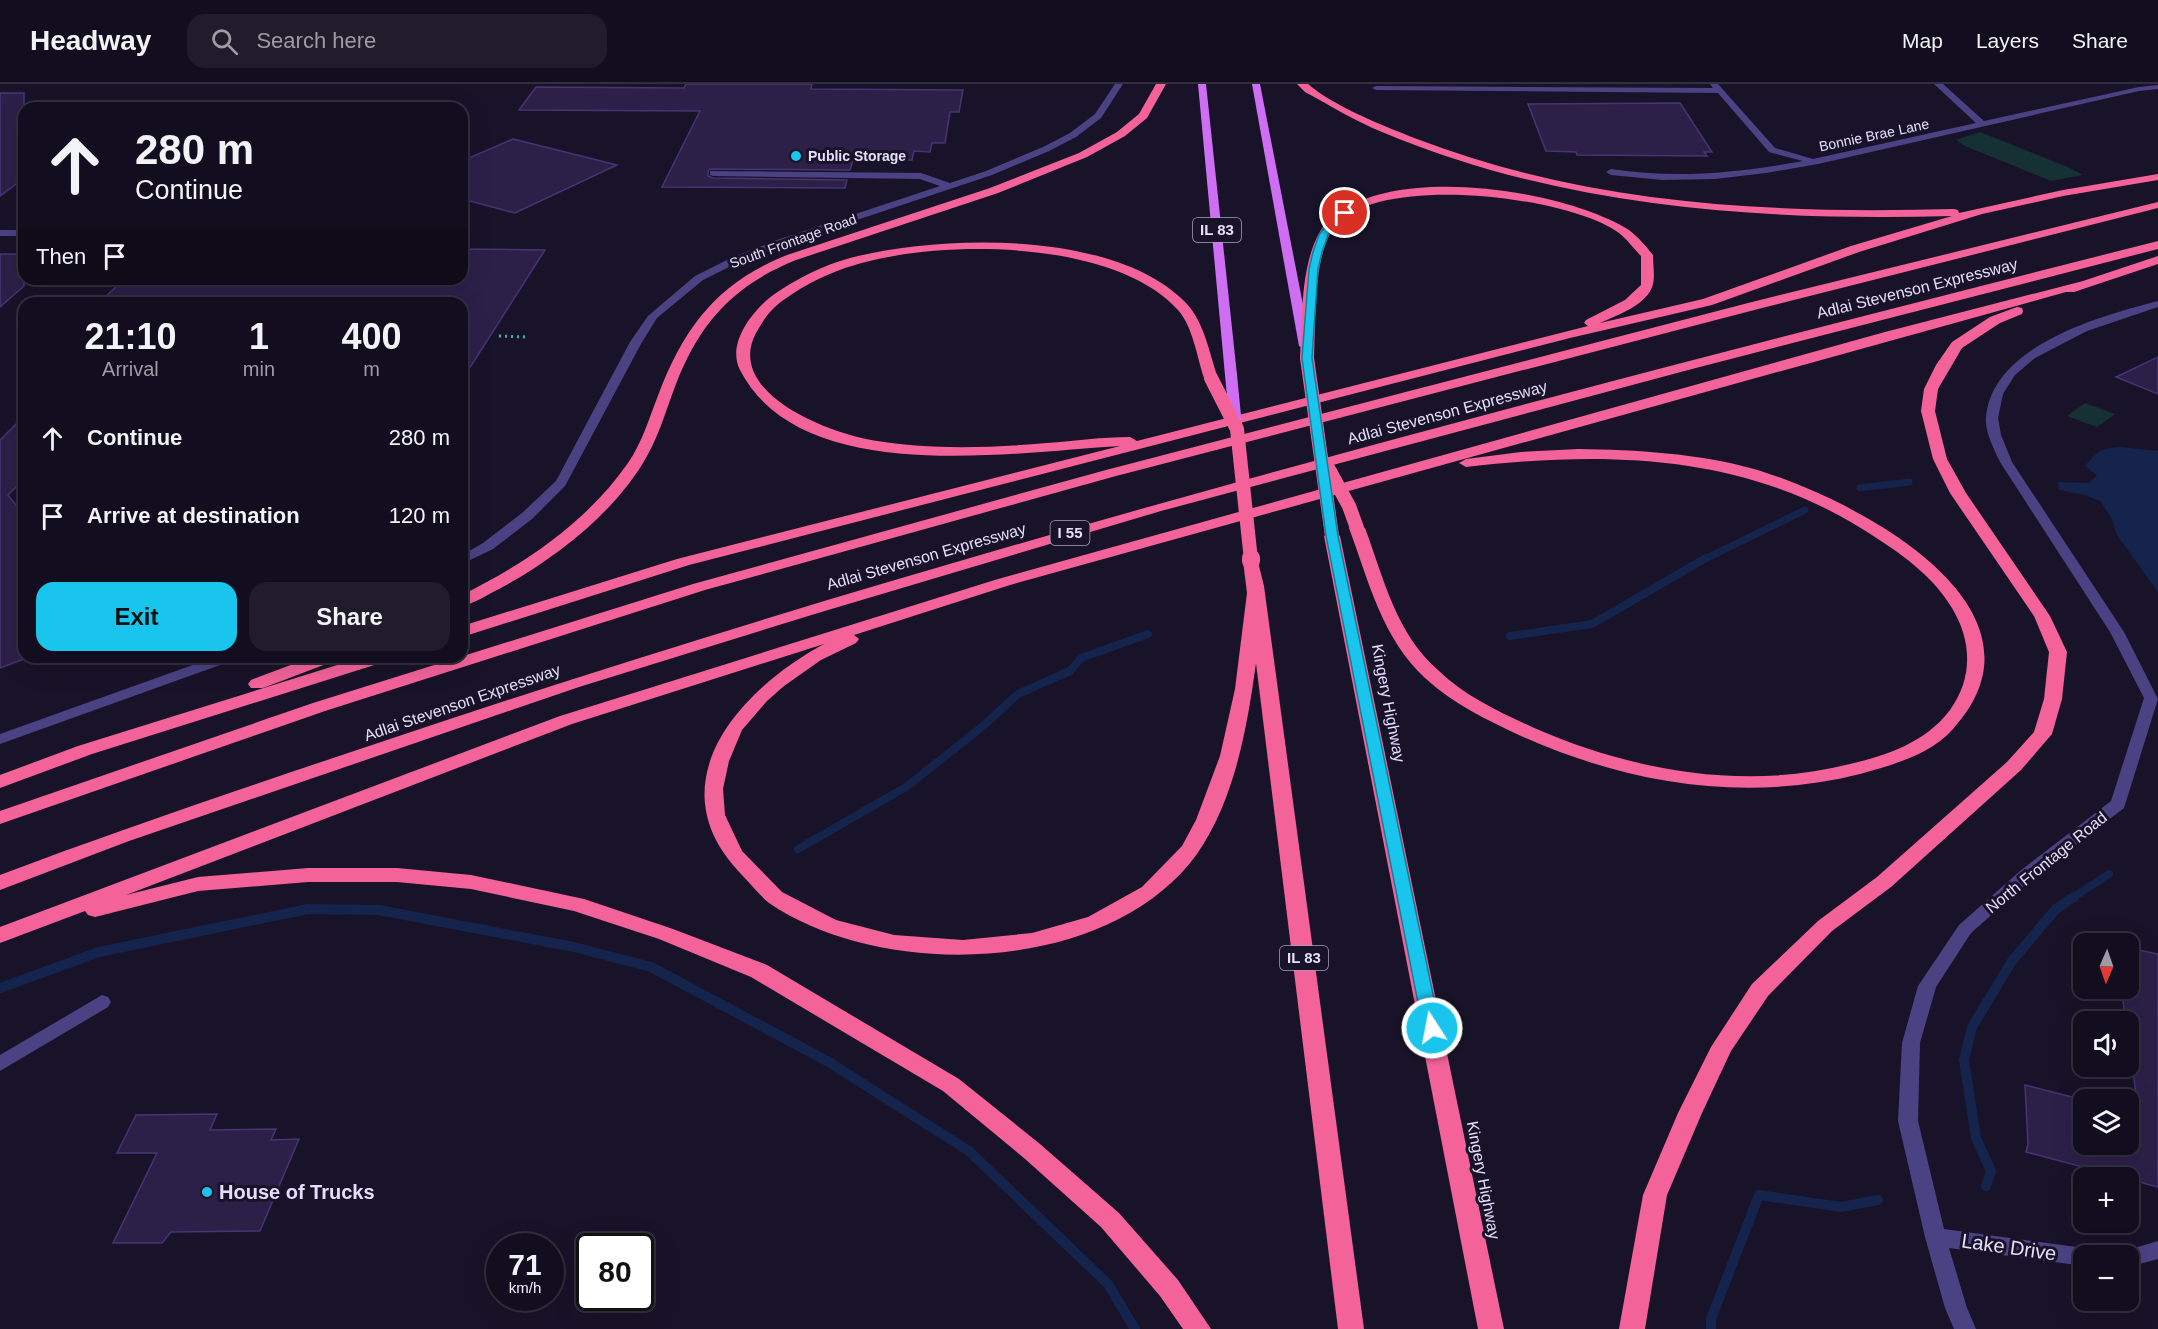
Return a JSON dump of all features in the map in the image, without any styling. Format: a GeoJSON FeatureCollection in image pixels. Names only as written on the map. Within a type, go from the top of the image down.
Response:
{"type":"FeatureCollection","features":[{"type":"Feature","properties":{"kind":"highway"},"geometry":{"type":"LineString","coordinates":[[468,599],[507,579],[564,543],[595,513],[641,454],[681,352],[698,324],[718,301],[744,281],[779,262],[991,193],[1065,163],[1125,131],[1145,114],[1161,84]]}},
{"type":"Feature","properties":{"kind":"highway"},"geometry":{"type":"LineString","coordinates":[[1302,84],[1309,90],[1384,130],[1425,146],[1512,173],[1598,191],[1646,200],[1729,209],[1826,214],[1979,211]]}},
{"type":"Feature","properties":{"kind":"highway"},"geometry":{"type":"LineString","coordinates":[[468,630],[683,562],[1568,335],[1707,302],[1855,249],[1979,211],[2063,193],[2158,177]]}},
{"type":"Feature","properties":{"kind":"highway"},"geometry":{"type":"LineString","coordinates":[[1307,358],[1314,269],[1323,235],[1334,219],[1355,206],[1371,200],[1418,191],[1495,192],[1552,201],[1583,211],[1611,225],[1627,234],[1642,248],[1650,261],[1646,287],[1631,302],[1568,335]]}},
{"type":"Feature","properties":{"kind":"highway","name":"Adlai Stevenson Expressway"},"geometry":{"type":"LineString","coordinates":[[468,660],[711,584],[1111,473],[1745,308],[2158,205]]}},
{"type":"Feature","properties":{"kind":"highway","name":"Adlai Stevenson Expressway"},"geometry":{"type":"LineString","coordinates":[[0,883],[122,836],[573,683],[823,605],[1156,508],[1687,366],[2158,245]]}},
{"type":"Feature","properties":{"kind":"highway"},"geometry":{"type":"LineString","coordinates":[[1165,440],[952,452],[897,448],[840,437],[796,421],[769,399],[749,376],[741,356],[747,336],[760,315],[779,296],[807,278],[842,265],[913,249],[1000,246],[1046,250],[1086,257],[1120,268],[1150,281],[1167,292],[1188,314],[1211,378],[1237,429]]}},
{"type":"Feature","properties":{"kind":"highway"},"geometry":{"type":"LineString","coordinates":[[6,933],[566,720],[1004,582],[2081,284],[2158,260]]}},
{"type":"Feature","properties":{"kind":"highway"},"geometry":{"type":"LineString","coordinates":[[1632,1329],[1655,1195],[1690,1113],[1722,1047],[1760,990],[1826,926],[1884,882],[2014,766],[2043,734],[2054,699],[2058,652],[2042,616],[1958,493],[1940,459],[1928,411],[1931,389],[1943,365],[1957,345],[1995,320],[2081,284]]}},
{"type":"Feature","properties":{"kind":"highway","name":"Kingery Highway"},"geometry":{"type":"LineString","coordinates":[[1307,358],[1332,536],[1491,1329]]}},
{"type":"Feature","properties":{"kind":"highway","name":"IL 83"},"geometry":{"type":"LineString","coordinates":[[1237,429],[1251,561],[1351,1329]]}},
{"type":"Feature","properties":{"kind":"highway"},"geometry":{"type":"LineString","coordinates":[[1320,455],[1349,506],[1385,609],[1400,641],[1431,674],[1473,706],[1533,735],[1591,759],[1650,772],[1712,781],[1761,784],[1810,780],[1890,759],[1925,743],[1947,725],[1974,685],[1978,660],[1976,639],[1965,614],[1946,586],[1884,533],[1847,511],[1804,491],[1764,477],[1722,468],[1667,458],[1617,454],[1559,453],[1396,473]]}},
{"type":"Feature","properties":{"kind":"highway"},"geometry":{"type":"LineString","coordinates":[[1004,582],[843,642],[792,671],[732,728],[715,770],[712,805],[724,840],[749,876],[790,909],[851,934],[919,946],[980,948],[1029,943],[1081,928],[1128,907],[1169,878],[1190,850],[1222,781],[1239,723],[1256,586]]}},
{"type":"Feature","properties":{"kind":"highway"},"geometry":{"type":"LineString","coordinates":[[0,782],[312,663]]}},
{"type":"Feature","properties":{"kind":"highway"},"geometry":{"type":"LineString","coordinates":[[85,750],[362,663]]}},
{"type":"Feature","properties":{"kind":"highway","name":"Adlai Stevenson Expressway"},"geometry":{"type":"LineString","coordinates":[[0,818],[319,707],[459,663]]}},
{"type":"Feature","properties":{"kind":"highway"},"geometry":{"type":"LineString","coordinates":[[6,933],[198,884],[308,875],[397,875],[471,882],[577,904],[666,934],[759,971],[951,1085],[1032,1151],[1110,1220],[1169,1288],[1198,1329]]}},
{"type":"Feature","properties":{"kind":"main road","name":"IL 83"},"geometry":{"type":"LineString","coordinates":[[1202,84],[1237,429]]}},
{"type":"Feature","properties":{"kind":"main road","name":"Kingery Highway"},"geometry":{"type":"LineString","coordinates":[[1256,84],[1307,358]]}},
{"type":"Feature","properties":{"kind":"street","name":"South Frontage Road"},"geometry":{"type":"LineString","coordinates":[[468,557],[488,546],[526,516],[561,483],[636,342],[653,316],[699,278],[737,259],[1037,153],[1073,135],[1098,116],[1119,84]]}},
{"type":"Feature","properties":{"kind":"street"},"geometry":{"type":"LineString","coordinates":[[1938,84],[1983,125]]}},
{"type":"Feature","properties":{"kind":"street","name":"Bonnie Brae Lane"},"geometry":{"type":"LineString","coordinates":[[1611,172],[1659,179],[1731,176],[1818,161],[2139,89],[2158,87]]}},
{"type":"Feature","properties":{"kind":"street"},"geometry":{"type":"LineString","coordinates":[[1376,88],[1717,88],[1772,150],[1818,161]]}},
{"type":"Feature","properties":{"kind":"street"},"geometry":{"type":"LineString","coordinates":[[712,173],[921,176],[949,186]]}},
{"type":"Feature","properties":{"kind":"street"},"geometry":{"type":"LineString","coordinates":[[0,233],[18,233]]}},
{"type":"Feature","properties":{"kind":"street","name":"North Frontage Road"},"geometry":{"type":"LineString","coordinates":[[1965,1329],[1956,1308],[1935,1237],[1908,1120],[1911,1042],[1927,986],[1965,929],[2026,875],[2118,804],[2151,698],[2117,632],[2006,462],[1996,441],[1992,418],[1994,400],[2008,375],[2027,357],[2075,332],[2158,304]]}},
{"type":"Feature","properties":{"kind":"street"},"geometry":{"type":"LineString","coordinates":[[0,739],[212,663]]}},
{"type":"Feature","properties":{"kind":"street"},"geometry":{"type":"LineString","coordinates":[[0,1064],[102,1002]]}},
{"type":"Feature","properties":{"kind":"street","name":"Lake Drive"},"geometry":{"type":"LineString","coordinates":[[1935,1237],[2073,1256]]}},
{"type":"Feature","properties":{"kind":"street"},"geometry":{"type":"LineString","coordinates":[[2139,1255],[2158,1250]]}},
{"type":"Feature","properties":{"kind":"path"},"geometry":{"type":"LineString","coordinates":[[499,336],[527,337]]}},
{"type":"Feature","properties":{"kind":"green space"},"geometry":{"type":"Polygon","coordinates":[[[1980,132],[2083,175],[2051,181],[1965,146],[1956,140],[1980,132]]]}},
{"type":"Feature","properties":{"kind":"green space"},"geometry":{"type":"Polygon","coordinates":[[[2085,403],[2115,414],[2097,427],[2067,416],[2085,403]]]}},
{"type":"Feature","properties":{"kind":"water"},"geometry":{"type":"Polygon","coordinates":[[[2121,447],[2158,451],[2158,592],[2117,535],[2111,517],[2100,501],[2085,495],[2059,490],[2058,482],[2089,483],[2097,475],[2085,466],[2089,461],[2104,449],[2121,447]]]}},
{"type":"Feature","properties":{"kind":"building"},"geometry":{"type":"Polygon","coordinates":[[[686,84],[812,84],[811,89],[963,90],[959,112],[950,112],[945,143],[932,143],[930,152],[914,151],[912,160],[853,160],[850,170],[710,169],[708,171],[708,176],[713,178],[847,180],[845,188],[662,187],[700,111],[519,110],[536,87],[684,88],[686,84]]]}},
{"type":"Feature","properties":{"kind":"building"},"geometry":{"type":"Polygon","coordinates":[[[0,93],[24,93],[24,102],[18,102],[18,182],[0,196],[0,93]]]}},
{"type":"Feature","properties":{"kind":"building"},"geometry":{"type":"Polygon","coordinates":[[[1680,103],[1712,152],[1704,152],[1707,156],[1577,155],[1576,152],[1546,151],[1528,104],[1680,103]]]}},
{"type":"Feature","properties":{"kind":"building"},"geometry":{"type":"Polygon","coordinates":[[[513,139],[617,165],[515,213],[468,201],[468,158],[513,139]]]}},
{"type":"Feature","properties":{"kind":"building"},"geometry":{"type":"Polygon","coordinates":[[[468,249],[545,250],[468,371],[468,297],[105,297],[118,285],[468,285],[468,249]]]}},
{"type":"Feature","properties":{"kind":"building"},"geometry":{"type":"Polygon","coordinates":[[[0,254],[18,254],[18,285],[24,286],[0,307],[0,254]]]}},
{"type":"Feature","properties":{"kind":"building"},"geometry":{"type":"Polygon","coordinates":[[[2158,357],[2158,394],[2116,377],[2158,357]]]}},
{"type":"Feature","properties":{"kind":"building"},"geometry":{"type":"Polygon","coordinates":[[[18,422],[18,485],[8,495],[18,508],[18,661],[0,668],[0,440],[18,422]]]}},
{"type":"Feature","properties":{"kind":"building"},"geometry":{"type":"Polygon","coordinates":[[[2139,950],[2158,954],[2158,1187],[2139,1182],[2139,1167],[2083,1167],[2026,1152],[2028,1144],[2025,1085],[2073,1097],[2073,1155],[2139,1155],[2139,1089],[2135,1089],[2134,1077],[2139,1077],[2139,1011],[2124,1011],[2123,999],[2139,999],[2139,950]]]}},
{"type":"Feature","properties":{"kind":"building","name":"House of Trucks"},"geometry":{"type":"Polygon","coordinates":[[[217,1114],[210,1130],[276,1129],[271,1140],[299,1139],[260,1231],[171,1232],[162,1243],[113,1243],[157,1153],[117,1153],[136,1115],[217,1114]]]}},
{"type":"Feature","properties":{"kind":"waterway"},"geometry":{"type":"LineString","coordinates":[[1860,488],[1909,482]]}},
{"type":"Feature","properties":{"kind":"waterway"},"geometry":{"type":"LineString","coordinates":[[1703,560],[1805,510]]}},
{"type":"Feature","properties":{"kind":"waterway"},"geometry":{"type":"LineString","coordinates":[[1510,636],[1592,624],[1706,558]]}},
{"type":"Feature","properties":{"kind":"waterway"},"geometry":{"type":"LineString","coordinates":[[798,849],[906,787],[982,727],[1018,694],[1070,671],[1081,658],[1148,634]]}},
{"type":"Feature","properties":{"kind":"waterway"},"geometry":{"type":"LineString","coordinates":[[2072,898],[2109,874]]}},
{"type":"Feature","properties":{"kind":"waterway"},"geometry":{"type":"LineString","coordinates":[[1986,1186],[1991,1171],[1976,1138],[1964,1060],[1972,1027],[2012,961],[2056,909],[2074,897]]}},
{"type":"Feature","properties":{"kind":"waterway"},"geometry":{"type":"LineString","coordinates":[[0,988],[99,952],[308,909],[379,910],[574,947],[651,967],[827,1061],[969,1151],[1108,1284],[1135,1329]]}},
{"type":"Feature","properties":{"kind":"waterway"},"geometry":{"type":"LineString","coordinates":[[1711,1329],[1711,1319],[1759,1195],[1841,1207],[1878,1200]]}},
{"type":"Feature","properties":{"kind":"place","name":"Public Storage"},"geometry":{"type":"Point","coordinates":[796,156]}},
{"type":"Feature","properties":{"kind":"place","name":"House of Trucks"},"geometry":{"type":"Point","coordinates":[207,1192]}},
{"type":"Feature","properties":{"kind":"route"},"geometry":{"type":"LineString","coordinates":[[1345,213],[1334,219],[1323,235],[1318,252],[1314,269],[1307,358],[1332,536],[1432,1028]]}}]}
